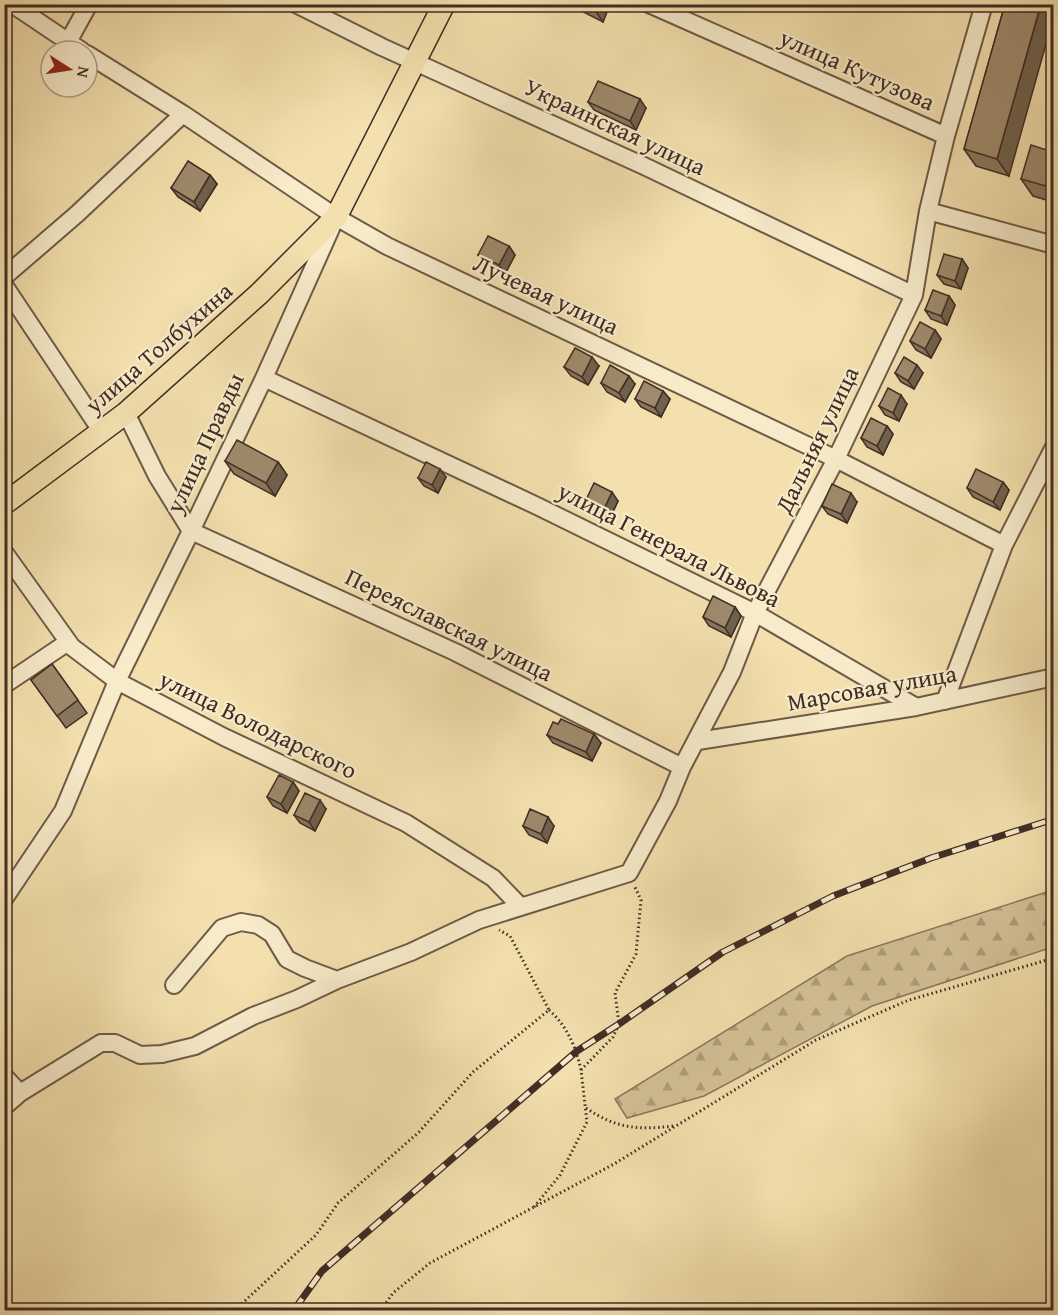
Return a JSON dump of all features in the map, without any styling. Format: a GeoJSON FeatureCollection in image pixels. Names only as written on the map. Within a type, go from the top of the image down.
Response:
{"type":"FeatureCollection","features":[{"type":"Feature","properties":{"kind":"main road","name":"улица Правды"},"geometry":{"type":"LineString","coordinates":[[336,217],[444,4]]}},
{"type":"Feature","properties":{"kind":"main road","name":"улица Толбухина"},"geometry":{"type":"LineString","coordinates":[[4,504],[126,413],[260,294],[336,217]]}},
{"type":"Feature","properties":{"kind":"street"},"geometry":{"type":"LineString","coordinates":[[12,4],[63,39]]}},
{"type":"Feature","properties":{"kind":"street"},"geometry":{"type":"LineString","coordinates":[[77,39],[88,4]]}},
{"type":"Feature","properties":{"kind":"street","name":"Украинская улица"},"geometry":{"type":"LineString","coordinates":[[296,4],[914,295]]}},
{"type":"Feature","properties":{"kind":"street","name":"улица Кутузова"},"geometry":{"type":"LineString","coordinates":[[649,4],[946,135]]}},
{"type":"Feature","properties":{"kind":"street","name":"Дальняя улица"},"geometry":{"type":"LineString","coordinates":[[629,873],[668,801],[682,767],[698,741],[732,672],[755,613],[836,459],[914,295],[928,212],[946,135],[984,4]]}},
{"type":"Feature","properties":{"kind":"street","name":"Лучевая улица"},"geometry":{"type":"LineString","coordinates":[[99,62],[183,114],[336,217],[387,246],[836,459],[1004,545]]}},
{"type":"Feature","properties":{"kind":"street"},"geometry":{"type":"LineString","coordinates":[[4,278],[77,214],[183,114]]}},
{"type":"Feature","properties":{"kind":"street"},"geometry":{"type":"LineString","coordinates":[[928,212],[1053,245]]}},
{"type":"Feature","properties":{"kind":"street","name":"улица Правды"},"geometry":{"type":"LineString","coordinates":[[4,899],[63,811],[117,681],[264,378],[336,217]]}},
{"type":"Feature","properties":{"kind":"street"},"geometry":{"type":"LineString","coordinates":[[4,285],[102,432]]}},
{"type":"Feature","properties":{"kind":"street","name":"улица Генерала Львова"},"geometry":{"type":"LineString","coordinates":[[264,378],[537,506],[755,613],[916,707]]}},
{"type":"Feature","properties":{"kind":"street"},"geometry":{"type":"LineString","coordinates":[[126,413],[157,476],[191,531]]}},
{"type":"Feature","properties":{"kind":"street"},"geometry":{"type":"LineString","coordinates":[[945,701],[1004,545],[1053,448]]}},
{"type":"Feature","properties":{"kind":"street","name":"Переяславская улица"},"geometry":{"type":"LineString","coordinates":[[191,531],[456,652],[682,767]]}},
{"type":"Feature","properties":{"kind":"street","name":"улица Володарского"},"geometry":{"type":"LineString","coordinates":[[4,552],[72,647],[117,681],[224,737],[406,823],[493,878],[520,906]]}},
{"type":"Feature","properties":{"kind":"street"},"geometry":{"type":"LineString","coordinates":[[4,685],[68,642]]}},
{"type":"Feature","properties":{"kind":"street","name":"Марсовая улица"},"geometry":{"type":"LineString","coordinates":[[698,741],[916,707],[1053,677]]}},
{"type":"Feature","properties":{"kind":"street"},"geometry":{"type":"LineString","coordinates":[[4,1107],[20,1093],[101,1043],[115,1043],[140,1055],[162,1054],[195,1046],[253,1016],[337,980],[411,952],[479,920],[629,873]]}},
{"type":"Feature","properties":{"kind":"street"},"geometry":{"type":"LineString","coordinates":[[174,985],[222,928],[241,922],[258,925],[272,934],[287,959],[337,980]]}},
{"type":"Feature","properties":{"kind":"street"},"geometry":{"type":"LineString","coordinates":[[4,1076],[20,1093]]}},
{"type":"Feature","properties":{"kind":"path"},"geometry":{"type":"LineString","coordinates":[[581,1070],[613,1036],[620,1024],[615,993],[636,954],[641,900],[629,873]]}},
{"type":"Feature","properties":{"kind":"path"},"geometry":{"type":"LineString","coordinates":[[479,920],[510,936],[549,1010],[558,1018],[577,1051],[581,1070],[587,1122],[560,1175],[533,1208]]}},
{"type":"Feature","properties":{"kind":"path"},"geometry":{"type":"LineString","coordinates":[[381,1311],[393,1293],[430,1263],[614,1164],[816,1040],[909,1000],[1053,958]]}},
{"type":"Feature","properties":{"kind":"path"},"geometry":{"type":"LineString","coordinates":[[235,1311],[316,1235],[338,1203],[419,1132],[473,1072],[549,1010]]}},
{"type":"Feature","properties":{"kind":"path"},"geometry":{"type":"LineString","coordinates":[[585,1107],[603,1120],[644,1130],[676,1126]]}},
{"type":"Feature","properties":{"kind":"green space"},"geometry":{"type":"Polygon","coordinates":[[[1053,890],[1053,947],[872,1006],[704,1096],[627,1118],[615,1099],[847,956],[1053,890]]]}},
{"type":"Feature","properties":{"kind":"building"},"geometry":{"type":"Polygon","coordinates":[[[585,4],[596,4],[594,9],[585,4]]]}},
{"type":"Feature","properties":{"kind":"building"},"geometry":{"type":"Polygon","coordinates":[[[1005,4],[1041,4],[997,159],[964,149],[1005,4]]]}},
{"type":"Feature","properties":{"kind":"building"},"geometry":{"type":"Polygon","coordinates":[[[598,81],[640,99],[630,121],[588,102],[598,81]]]}},
{"type":"Feature","properties":{"kind":"building"},"geometry":{"type":"Polygon","coordinates":[[[1031,145],[1053,152],[1053,188],[1021,179],[1031,145]]]}},
{"type":"Feature","properties":{"kind":"building"},"geometry":{"type":"Polygon","coordinates":[[[188,161],[210,175],[194,202],[171,188],[188,161]]]}},
{"type":"Feature","properties":{"kind":"building"},"geometry":{"type":"Polygon","coordinates":[[[488,236],[509,246],[499,265],[478,255],[488,236]]]}},
{"type":"Feature","properties":{"kind":"building"},"geometry":{"type":"Polygon","coordinates":[[[944,254],[962,259],[955,281],[937,275],[944,254]]]}},
{"type":"Feature","properties":{"kind":"building"},"geometry":{"type":"Polygon","coordinates":[[[933,290],[949,296],[941,316],[925,310],[933,290]]]}},
{"type":"Feature","properties":{"kind":"building"},"geometry":{"type":"Polygon","coordinates":[[[920,322],[935,330],[925,349],[910,341],[920,322]]]}},
{"type":"Feature","properties":{"kind":"building"},"geometry":{"type":"Polygon","coordinates":[[[575,348],[592,357],[582,377],[564,367],[575,348]]]}},
{"type":"Feature","properties":{"kind":"building"},"geometry":{"type":"Polygon","coordinates":[[[904,357],[917,365],[908,381],[895,373],[904,357]]]}},
{"type":"Feature","properties":{"kind":"building"},"geometry":{"type":"Polygon","coordinates":[[[610,365],[629,376],[619,393],[601,383],[610,365]]]}},
{"type":"Feature","properties":{"kind":"building"},"geometry":{"type":"Polygon","coordinates":[[[644,381],[663,391],[655,408],[635,399],[644,381]]]}},
{"type":"Feature","properties":{"kind":"building"},"geometry":{"type":"Polygon","coordinates":[[[888,388],[901,395],[893,413],[879,406],[888,388]]]}},
{"type":"Feature","properties":{"kind":"building"},"geometry":{"type":"Polygon","coordinates":[[[871,418],[887,426],[877,446],[861,438],[871,418]]]}},
{"type":"Feature","properties":{"kind":"building"},"geometry":{"type":"Polygon","coordinates":[[[237,440],[278,462],[266,483],[225,461],[237,440]]]}},
{"type":"Feature","properties":{"kind":"building"},"geometry":{"type":"Polygon","coordinates":[[[426,462],[440,469],[432,485],[418,478],[426,462]]]}},
{"type":"Feature","properties":{"kind":"building"},"geometry":{"type":"Polygon","coordinates":[[[976,469],[1003,482],[993,502],[967,488],[976,469]]]}},
{"type":"Feature","properties":{"kind":"building"},"geometry":{"type":"Polygon","coordinates":[[[594,483],[612,492],[604,509],[586,500],[594,483]]]}},
{"type":"Feature","properties":{"kind":"building"},"geometry":{"type":"Polygon","coordinates":[[[832,484],[851,493],[841,514],[822,506],[832,484]]]}},
{"type":"Feature","properties":{"kind":"building"},"geometry":{"type":"Polygon","coordinates":[[[713,596],[735,607],[725,628],[703,617],[713,596]]]}},
{"type":"Feature","properties":{"kind":"building"},"geometry":{"type":"Polygon","coordinates":[[[52,664],[78,700],[57,716],[31,680],[52,664]]]}},
{"type":"Feature","properties":{"kind":"building"},"geometry":{"type":"Polygon","coordinates":[[[561,719],[594,734],[586,752],[547,735],[553,722],[558,724],[561,719]]]}},
{"type":"Feature","properties":{"kind":"building"},"geometry":{"type":"Polygon","coordinates":[[[279,775],[293,782],[281,804],[267,797],[279,775]]]}},
{"type":"Feature","properties":{"kind":"building"},"geometry":{"type":"Polygon","coordinates":[[[305,793],[320,800],[309,822],[294,815],[305,793]]]}},
{"type":"Feature","properties":{"kind":"building"},"geometry":{"type":"Polygon","coordinates":[[[530,809],[548,817],[541,834],[523,826],[530,809]]]}},
{"type":"Feature","properties":{"kind":"railway"},"geometry":{"type":"LineString","coordinates":[[294,1310],[322,1271],[577,1051],[723,952],[833,896],[931,858],[1054,819]]}}]}
